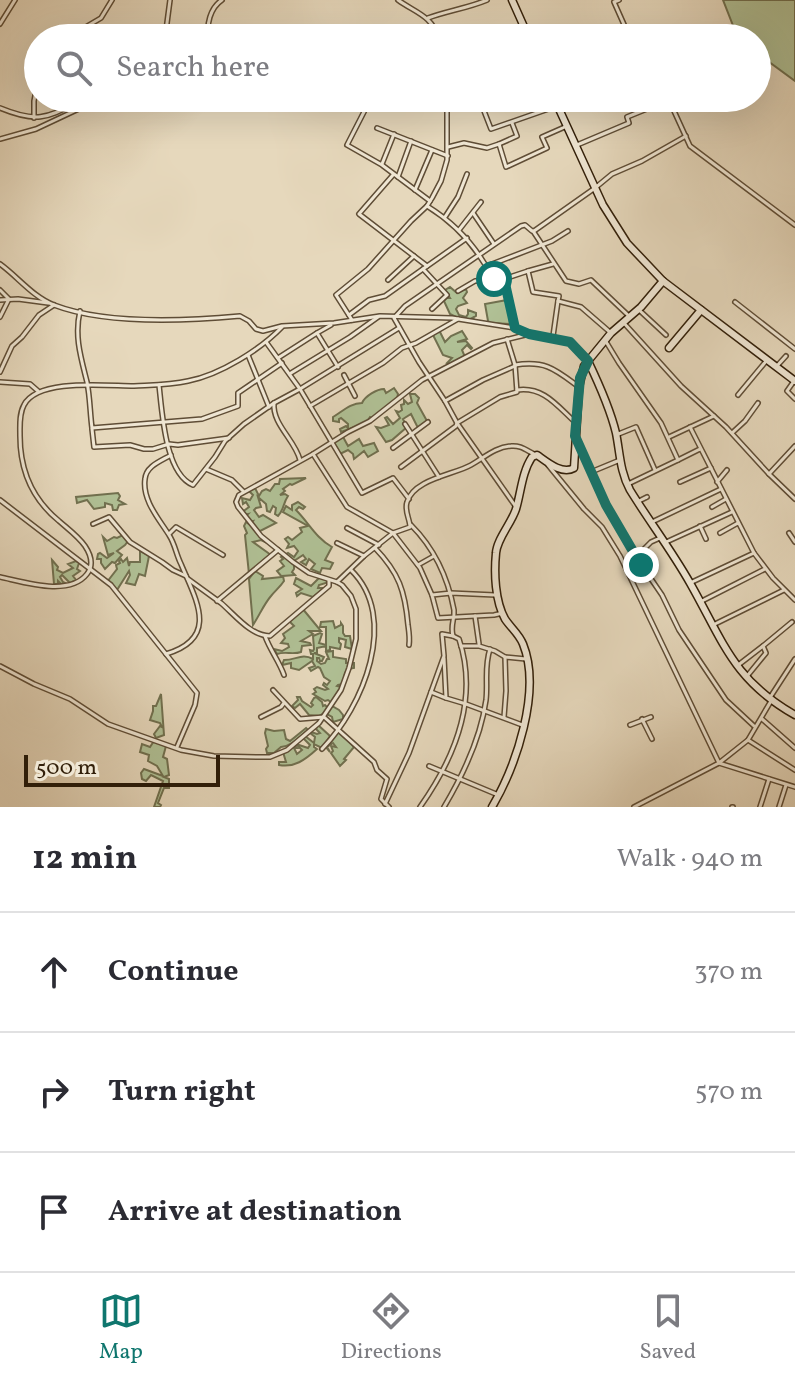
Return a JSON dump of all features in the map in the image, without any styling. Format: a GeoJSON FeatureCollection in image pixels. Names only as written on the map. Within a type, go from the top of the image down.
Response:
{"type":"FeatureCollection","features":[{"type":"Feature","properties":{"kind":"main road"},"geometry":{"type":"LineString","coordinates":[[512,0],[523,24]]}},
{"type":"Feature","properties":{"kind":"main road"},"geometry":{"type":"LineString","coordinates":[[560,112],[609,216],[627,243],[663,281],[795,380]]}},
{"type":"Feature","properties":{"kind":"main road"},"geometry":{"type":"LineString","coordinates":[[492,807],[525,726],[528,682],[527,659],[521,639],[503,613],[498,596],[497,546],[513,518],[526,468],[532,457],[536,455],[564,470],[572,470],[575,465],[582,371],[611,333],[663,281]]}},
{"type":"Feature","properties":{"kind":"main road"},"geometry":{"type":"LineString","coordinates":[[669,348],[701,310]]}},
{"type":"Feature","properties":{"kind":"main road"},"geometry":{"type":"LineString","coordinates":[[588,361],[604,396],[627,485],[690,583],[736,667],[770,700],[794,713]]}},
{"type":"Feature","properties":{"kind":"street"},"geometry":{"type":"LineString","coordinates":[[0,24],[15,0]]}},
{"type":"Feature","properties":{"kind":"street"},"geometry":{"type":"LineString","coordinates":[[91,24],[101,18],[112,0]]}},
{"type":"Feature","properties":{"kind":"street"},"geometry":{"type":"LineString","coordinates":[[167,24],[170,0]]}},
{"type":"Feature","properties":{"kind":"street"},"geometry":{"type":"LineString","coordinates":[[209,24],[217,3],[222,0]]}},
{"type":"Feature","properties":{"kind":"street"},"geometry":{"type":"LineString","coordinates":[[398,0],[432,24]]}},
{"type":"Feature","properties":{"kind":"street"},"geometry":{"type":"LineString","coordinates":[[428,18],[487,0]]}},
{"type":"Feature","properties":{"kind":"street"},"geometry":{"type":"LineString","coordinates":[[619,0],[614,2],[624,24]]}},
{"type":"Feature","properties":{"kind":"street"},"geometry":{"type":"LineString","coordinates":[[0,108],[34,118],[59,112]]}},
{"type":"Feature","properties":{"kind":"street"},"geometry":{"type":"LineString","coordinates":[[34,112],[34,118]]}},
{"type":"Feature","properties":{"kind":"street"},"geometry":{"type":"LineString","coordinates":[[0,139],[36,129],[72,112]]}},
{"type":"Feature","properties":{"kind":"street"},"geometry":{"type":"LineString","coordinates":[[364,112],[347,145],[382,165],[430,201]]}},
{"type":"Feature","properties":{"kind":"street"},"geometry":{"type":"LineString","coordinates":[[352,320],[336,295],[360,278],[427,206],[441,181],[448,156],[447,112]]}},
{"type":"Feature","properties":{"kind":"street"},"geometry":{"type":"LineString","coordinates":[[484,112],[491,129],[541,112]]}},
{"type":"Feature","properties":{"kind":"street"},"geometry":{"type":"LineString","coordinates":[[576,145],[629,123],[627,117],[639,112]]}},
{"type":"Feature","properties":{"kind":"street"},"geometry":{"type":"LineString","coordinates":[[675,112],[690,146],[795,225]]}},
{"type":"Feature","properties":{"kind":"street"},"geometry":{"type":"LineString","coordinates":[[448,147],[464,143],[487,148],[499,144],[517,136],[512,123]]}},
{"type":"Feature","properties":{"kind":"street"},"geometry":{"type":"LineString","coordinates":[[499,144],[506,167],[547,148],[542,137],[567,126]]}},
{"type":"Feature","properties":{"kind":"street"},"geometry":{"type":"LineString","coordinates":[[377,128],[448,156]]}},
{"type":"Feature","properties":{"kind":"street"},"geometry":{"type":"LineString","coordinates":[[382,165],[394,134]]}},
{"type":"Feature","properties":{"kind":"street"},"geometry":{"type":"LineString","coordinates":[[533,231],[612,174],[686,136]]}},
{"type":"Feature","properties":{"kind":"street"},"geometry":{"type":"LineString","coordinates":[[411,141],[396,176],[359,214],[425,267],[447,296],[432,309]]}},
{"type":"Feature","properties":{"kind":"street"},"geometry":{"type":"LineString","coordinates":[[415,190],[432,150]]}},
{"type":"Feature","properties":{"kind":"street"},"geometry":{"type":"LineString","coordinates":[[444,217],[458,197],[467,174]]}},
{"type":"Feature","properties":{"kind":"street"},"geometry":{"type":"LineString","coordinates":[[459,230],[481,202]]}},
{"type":"Feature","properties":{"kind":"street"},"geometry":{"type":"LineString","coordinates":[[427,206],[467,238],[494,279]]}},
{"type":"Feature","properties":{"kind":"street"},"geometry":{"type":"LineString","coordinates":[[473,213],[494,244]]}},
{"type":"Feature","properties":{"kind":"street"},"geometry":{"type":"LineString","coordinates":[[394,318],[437,283],[525,225],[533,231],[564,280],[579,284],[591,280],[681,386],[732,433],[795,499]]}},
{"type":"Feature","properties":{"kind":"street"},"geometry":{"type":"LineString","coordinates":[[487,266],[568,231]]}},
{"type":"Feature","properties":{"kind":"street"},"geometry":{"type":"LineString","coordinates":[[349,315],[369,300],[385,296],[467,238]]}},
{"type":"Feature","properties":{"kind":"street"},"geometry":{"type":"LineString","coordinates":[[388,280],[414,256]]}},
{"type":"Feature","properties":{"kind":"street"},"geometry":{"type":"LineString","coordinates":[[0,264],[54,305]]}},
{"type":"Feature","properties":{"kind":"street"},"geometry":{"type":"LineString","coordinates":[[458,291],[475,281],[504,279],[553,264]]}},
{"type":"Feature","properties":{"kind":"street"},"geometry":{"type":"LineString","coordinates":[[528,271],[533,292],[559,296],[553,338]]}},
{"type":"Feature","properties":{"kind":"street"},"geometry":{"type":"LineString","coordinates":[[504,279],[515,328]]}},
{"type":"Feature","properties":{"kind":"street"},"geometry":{"type":"LineString","coordinates":[[0,290],[9,299]]}},
{"type":"Feature","properties":{"kind":"street"},"geometry":{"type":"LineString","coordinates":[[0,317],[9,299]]}},
{"type":"Feature","properties":{"kind":"street"},"geometry":{"type":"LineString","coordinates":[[0,300],[31,300],[127,319],[240,316],[260,330],[378,317],[458,319],[553,338],[573,345],[588,361]]}},
{"type":"Feature","properties":{"kind":"street"},"geometry":{"type":"LineString","coordinates":[[558,301],[581,307],[611,333]]}},
{"type":"Feature","properties":{"kind":"street"},"geometry":{"type":"LineString","coordinates":[[735,302],[795,349]]}},
{"type":"Feature","properties":{"kind":"street"},"geometry":{"type":"LineString","coordinates":[[0,372],[12,346],[39,315],[54,305]]}},
{"type":"Feature","properties":{"kind":"street"},"geometry":{"type":"LineString","coordinates":[[638,309],[666,335]]}},
{"type":"Feature","properties":{"kind":"street"},"geometry":{"type":"LineString","coordinates":[[80,311],[78,346],[87,386],[94,447],[130,445],[144,449],[229,438]]}},
{"type":"Feature","properties":{"kind":"street"},"geometry":{"type":"LineString","coordinates":[[289,374],[378,317]]}},
{"type":"Feature","properties":{"kind":"street"},"geometry":{"type":"LineString","coordinates":[[394,318],[457,423],[516,507]]}},
{"type":"Feature","properties":{"kind":"street"},"geometry":{"type":"LineString","coordinates":[[310,406],[383,363],[402,348],[458,319]]}},
{"type":"Feature","properties":{"kind":"street"},"geometry":{"type":"LineString","coordinates":[[278,358],[334,323]]}},
{"type":"Feature","properties":{"kind":"street"},"geometry":{"type":"LineString","coordinates":[[0,577],[34,584],[67,586],[83,578],[90,569],[91,558],[85,546],[34,494],[22,466],[22,408],[28,400],[39,392],[62,387],[159,385],[195,380],[247,354],[266,342],[282,326]]}},
{"type":"Feature","properties":{"kind":"street"},"geometry":{"type":"LineString","coordinates":[[159,385],[163,423],[171,455],[191,485],[195,484],[229,438],[250,420],[399,328]]}},
{"type":"Feature","properties":{"kind":"street"},"geometry":{"type":"LineString","coordinates":[[317,333],[338,367]]}},
{"type":"Feature","properties":{"kind":"street"},"geometry":{"type":"LineString","coordinates":[[0,666],[70,699],[108,724],[176,749],[214,756],[270,757],[294,745],[324,717],[342,687],[357,633],[354,600],[337,582],[309,573],[261,536],[241,513],[236,502],[239,495],[377,417],[409,389],[472,352],[529,334]]}},
{"type":"Feature","properties":{"kind":"street"},"geometry":{"type":"LineString","coordinates":[[507,339],[515,366],[517,390]]}},
{"type":"Feature","properties":{"kind":"street"},"geometry":{"type":"LineString","coordinates":[[605,340],[656,413],[678,460]]}},
{"type":"Feature","properties":{"kind":"street"},"geometry":{"type":"LineString","coordinates":[[266,342],[300,389],[362,493],[393,478],[409,499]]}},
{"type":"Feature","properties":{"kind":"street"},"geometry":{"type":"LineString","coordinates":[[247,354],[269,407]]}},
{"type":"Feature","properties":{"kind":"street"},"geometry":{"type":"LineString","coordinates":[[776,367],[786,356]]}},
{"type":"Feature","properties":{"kind":"street"},"geometry":{"type":"LineString","coordinates":[[738,395],[767,360]]}},
{"type":"Feature","properties":{"kind":"street"},"geometry":{"type":"LineString","coordinates":[[92,428],[202,419],[238,406],[238,393],[282,363]]}},
{"type":"Feature","properties":{"kind":"street"},"geometry":{"type":"LineString","coordinates":[[445,401],[515,366],[534,363],[553,368],[579,387]]}},
{"type":"Feature","properties":{"kind":"street"},"geometry":{"type":"LineString","coordinates":[[344,375],[355,396]]}},
{"type":"Feature","properties":{"kind":"street"},"geometry":{"type":"LineString","coordinates":[[795,380],[787,391],[795,399]]}},
{"type":"Feature","properties":{"kind":"street"},"geometry":{"type":"LineString","coordinates":[[0,382],[30,384],[39,392]]}},
{"type":"Feature","properties":{"kind":"street"},"geometry":{"type":"LineString","coordinates":[[401,467],[457,423],[517,390],[528,389],[544,394],[576,423]]}},
{"type":"Feature","properties":{"kind":"street"},"geometry":{"type":"LineString","coordinates":[[274,403],[273,412],[301,461]]}},
{"type":"Feature","properties":{"kind":"street"},"geometry":{"type":"LineString","coordinates":[[732,433],[758,403]]}},
{"type":"Feature","properties":{"kind":"street"},"geometry":{"type":"LineString","coordinates":[[669,437],[714,416]]}},
{"type":"Feature","properties":{"kind":"street"},"geometry":{"type":"LineString","coordinates":[[393,448],[428,422]]}},
{"type":"Feature","properties":{"kind":"street"},"geometry":{"type":"LineString","coordinates":[[405,424],[439,477]]}},
{"type":"Feature","properties":{"kind":"street"},"geometry":{"type":"LineString","coordinates":[[690,427],[754,553],[795,600]]}},
{"type":"Feature","properties":{"kind":"street"},"geometry":{"type":"LineString","coordinates":[[616,435],[637,428],[655,470]]}},
{"type":"Feature","properties":{"kind":"street"},"geometry":{"type":"LineString","coordinates":[[575,436],[606,505],[647,576],[662,595],[679,630],[718,690],[734,709],[756,727]]}},
{"type":"Feature","properties":{"kind":"street"},"geometry":{"type":"LineString","coordinates":[[453,636],[451,624],[455,616],[451,593],[440,566],[411,525],[406,509],[409,499],[421,486],[470,466],[498,449],[515,445],[536,455]]}},
{"type":"Feature","properties":{"kind":"street"},"geometry":{"type":"LineString","coordinates":[[769,474],[795,446]]}},
{"type":"Feature","properties":{"kind":"street"},"geometry":{"type":"LineString","coordinates":[[627,485],[700,449]]}},
{"type":"Feature","properties":{"kind":"street"},"geometry":{"type":"LineString","coordinates":[[313,454],[347,507],[393,533],[418,565],[432,595],[438,618],[503,613]]}},
{"type":"Feature","properties":{"kind":"street"},"geometry":{"type":"LineString","coordinates":[[166,654],[191,642],[200,623],[197,603],[177,550],[146,493],[145,478],[149,469],[171,455]]}},
{"type":"Feature","properties":{"kind":"street"},"geometry":{"type":"LineString","coordinates":[[591,472],[620,460]]}},
{"type":"Feature","properties":{"kind":"street"},"geometry":{"type":"LineString","coordinates":[[546,461],[602,527],[620,556],[719,763],[795,787]]}},
{"type":"Feature","properties":{"kind":"street"},"geometry":{"type":"LineString","coordinates":[[680,482],[711,468]]}},
{"type":"Feature","properties":{"kind":"street"},"geometry":{"type":"LineString","coordinates":[[206,469],[232,480],[243,491]]}},
{"type":"Feature","properties":{"kind":"street"},"geometry":{"type":"LineString","coordinates":[[717,482],[727,470]]}},
{"type":"Feature","properties":{"kind":"street"},"geometry":{"type":"LineString","coordinates":[[651,523],[721,489]]}},
{"type":"Feature","properties":{"kind":"street"},"geometry":{"type":"LineString","coordinates":[[637,502],[647,497]]}},
{"type":"Feature","properties":{"kind":"street"},"geometry":{"type":"LineString","coordinates":[[712,507],[726,499]]}},
{"type":"Feature","properties":{"kind":"street"},"geometry":{"type":"LineString","coordinates":[[0,500],[111,585],[198,695],[176,749]]}},
{"type":"Feature","properties":{"kind":"street"},"geometry":{"type":"LineString","coordinates":[[637,556],[651,542],[732,512]]}},
{"type":"Feature","properties":{"kind":"street"},"geometry":{"type":"LineString","coordinates":[[93,524],[109,517],[130,542],[187,578],[244,624],[265,636],[270,636],[325,591],[329,580]]}},
{"type":"Feature","properties":{"kind":"street"},"geometry":{"type":"LineString","coordinates":[[720,533],[738,523]]}},
{"type":"Feature","properties":{"kind":"street"},"geometry":{"type":"LineString","coordinates":[[337,582],[393,533],[411,525]]}},
{"type":"Feature","properties":{"kind":"street"},"geometry":{"type":"LineString","coordinates":[[700,526],[706,539]]}},
{"type":"Feature","properties":{"kind":"street"},"geometry":{"type":"LineString","coordinates":[[169,534],[176,527],[223,555]]}},
{"type":"Feature","properties":{"kind":"street"},"geometry":{"type":"LineString","coordinates":[[347,528],[377,546],[402,586],[408,609],[409,645]]}},
{"type":"Feature","properties":{"kind":"street"},"geometry":{"type":"LineString","coordinates":[[789,533],[795,542]]}},
{"type":"Feature","properties":{"kind":"street"},"geometry":{"type":"LineString","coordinates":[[337,543],[364,556]]}},
{"type":"Feature","properties":{"kind":"street"},"geometry":{"type":"LineString","coordinates":[[217,601],[278,550]]}},
{"type":"Feature","properties":{"kind":"street"},"geometry":{"type":"LineString","coordinates":[[690,583],[754,553]]}},
{"type":"Feature","properties":{"kind":"street"},"geometry":{"type":"LineString","coordinates":[[418,565],[434,556]]}},
{"type":"Feature","properties":{"kind":"street"},"geometry":{"type":"LineString","coordinates":[[322,749],[356,700],[375,638],[374,614],[366,587],[350,569]]}},
{"type":"Feature","properties":{"kind":"street"},"geometry":{"type":"LineString","coordinates":[[700,602],[765,569]]}},
{"type":"Feature","properties":{"kind":"street"},"geometry":{"type":"LineString","coordinates":[[713,625],[784,590]]}},
{"type":"Feature","properties":{"kind":"street"},"geometry":{"type":"LineString","coordinates":[[432,595],[498,596]]}},
{"type":"Feature","properties":{"kind":"street"},"geometry":{"type":"LineString","coordinates":[[475,616],[479,646]]}},
{"type":"Feature","properties":{"kind":"street"},"geometry":{"type":"LineString","coordinates":[[736,667],[792,622]]}},
{"type":"Feature","properties":{"kind":"street"},"geometry":{"type":"LineString","coordinates":[[420,807],[453,749],[466,704],[467,674],[459,639],[442,634],[446,698]]}},
{"type":"Feature","properties":{"kind":"street"},"geometry":{"type":"LineString","coordinates":[[265,636],[284,675]]}},
{"type":"Feature","properties":{"kind":"street"},"geometry":{"type":"LineString","coordinates":[[461,646],[479,646],[505,657],[527,659]]}},
{"type":"Feature","properties":{"kind":"street"},"geometry":{"type":"LineString","coordinates":[[745,678],[766,653],[763,646]]}},
{"type":"Feature","properties":{"kind":"street"},"geometry":{"type":"LineString","coordinates":[[444,807],[460,779],[478,731],[485,703],[485,669],[490,649]]}},
{"type":"Feature","properties":{"kind":"street"},"geometry":{"type":"LineString","coordinates":[[273,690],[300,719],[324,717],[372,761],[387,779],[381,799],[387,805],[444,656]]}},
{"type":"Feature","properties":{"kind":"street"},"geometry":{"type":"LineString","coordinates":[[504,719],[505,657]]}},
{"type":"Feature","properties":{"kind":"street"},"geometry":{"type":"LineString","coordinates":[[634,807],[719,763],[748,740],[795,659]]}},
{"type":"Feature","properties":{"kind":"street"},"geometry":{"type":"LineString","coordinates":[[431,692],[525,726]]}},
{"type":"Feature","properties":{"kind":"street"},"geometry":{"type":"LineString","coordinates":[[261,717],[284,703]]}},
{"type":"Feature","properties":{"kind":"street"},"geometry":{"type":"LineString","coordinates":[[630,725],[651,717]]}},
{"type":"Feature","properties":{"kind":"street"},"geometry":{"type":"LineString","coordinates":[[761,718],[795,748]]}},
{"type":"Feature","properties":{"kind":"street"},"geometry":{"type":"LineString","coordinates":[[642,719],[652,739]]}},
{"type":"Feature","properties":{"kind":"street"},"geometry":{"type":"LineString","coordinates":[[748,740],[795,770]]}},
{"type":"Feature","properties":{"kind":"street"},"geometry":{"type":"LineString","coordinates":[[429,766],[498,795]]}},
{"type":"Feature","properties":{"kind":"street"},"geometry":{"type":"LineString","coordinates":[[760,807],[769,779]]}},
{"type":"Feature","properties":{"kind":"street"},"geometry":{"type":"LineString","coordinates":[[779,807],[786,785]]}},
{"type":"Feature","properties":{"kind":"green space"},"geometry":{"type":"Polygon","coordinates":[[[723,0],[795,0],[795,81],[771,63],[771,24],[732,24],[723,0]]]}},
{"type":"Feature","properties":{"kind":"green space"},"geometry":{"type":"Polygon","coordinates":[[[450,287],[457,293],[466,289],[463,298],[467,303],[456,309],[459,315],[466,317],[468,310],[476,313],[472,318],[477,321],[450,314],[444,301],[450,298],[445,290],[450,287]]]}},
{"type":"Feature","properties":{"kind":"green space"},"geometry":{"type":"Polygon","coordinates":[[[507,300],[510,324],[488,321],[485,304],[507,300]]]}},
{"type":"Feature","properties":{"kind":"green space"},"geometry":{"type":"Polygon","coordinates":[[[439,330],[445,342],[462,331],[467,339],[457,342],[466,341],[472,348],[467,345],[462,350],[465,357],[447,363],[452,358],[443,355],[433,335],[439,330]]]}},
{"type":"Feature","properties":{"kind":"green space"},"geometry":{"type":"Polygon","coordinates":[[[394,388],[397,399],[366,423],[341,432],[340,429],[348,428],[348,424],[341,418],[339,422],[333,421],[333,417],[350,406],[362,403],[375,392],[384,389],[386,393],[394,388]]]}},
{"type":"Feature","properties":{"kind":"green space"},"geometry":{"type":"Polygon","coordinates":[[[410,394],[419,398],[417,403],[427,421],[418,428],[411,414],[403,419],[407,427],[386,442],[376,427],[389,425],[387,417],[393,424],[400,418],[396,411],[402,410],[404,400],[408,404],[412,402],[410,394]]]}},
{"type":"Feature","properties":{"kind":"green space"},"geometry":{"type":"Polygon","coordinates":[[[342,435],[348,446],[359,439],[363,446],[374,443],[378,451],[368,457],[364,451],[354,459],[348,450],[340,454],[334,440],[342,435]]]}},
{"type":"Feature","properties":{"kind":"green space"},"geometry":{"type":"Polygon","coordinates":[[[306,478],[283,489],[285,491],[280,495],[288,496],[278,516],[275,514],[276,508],[273,506],[270,512],[267,511],[266,504],[258,497],[261,507],[254,510],[259,517],[263,515],[276,523],[258,532],[267,543],[261,540],[253,542],[271,555],[249,574],[244,526],[246,522],[253,527],[253,521],[249,522],[245,517],[248,514],[241,513],[249,507],[246,502],[243,504],[242,498],[250,500],[253,495],[247,489],[254,486],[259,496],[262,491],[270,491],[275,484],[279,484],[280,479],[306,478]]]}},
{"type":"Feature","properties":{"kind":"green space"},"geometry":{"type":"Polygon","coordinates":[[[118,493],[118,500],[125,504],[119,505],[117,510],[105,503],[105,507],[94,509],[87,500],[77,503],[76,497],[118,493]]]}},
{"type":"Feature","properties":{"kind":"green space"},"geometry":{"type":"Polygon","coordinates":[[[298,502],[305,507],[296,510],[332,547],[325,560],[333,563],[330,569],[322,568],[320,573],[311,569],[315,564],[309,559],[306,565],[301,562],[306,559],[303,555],[294,561],[292,572],[295,575],[283,576],[284,581],[268,599],[253,625],[249,579],[255,571],[263,576],[262,579],[282,577],[277,571],[284,566],[281,557],[288,553],[294,557],[298,551],[294,546],[287,548],[289,544],[285,539],[288,537],[292,540],[302,532],[300,528],[308,526],[283,512],[286,506],[292,510],[292,505],[298,502]]]}},
{"type":"Feature","properties":{"kind":"green space"},"geometry":{"type":"Polygon","coordinates":[[[123,535],[128,541],[117,551],[122,555],[105,569],[101,559],[97,559],[98,554],[107,558],[114,553],[108,555],[103,537],[107,541],[123,535]]]}},
{"type":"Feature","properties":{"kind":"green space"},"geometry":{"type":"Polygon","coordinates":[[[140,551],[149,556],[145,576],[139,574],[135,585],[126,583],[129,571],[117,590],[107,582],[121,559],[123,562],[127,558],[129,566],[130,562],[140,562],[140,551]]]}},
{"type":"Feature","properties":{"kind":"green space"},"geometry":{"type":"Polygon","coordinates":[[[52,560],[57,570],[63,573],[73,568],[68,564],[79,563],[77,569],[80,571],[73,576],[76,580],[70,583],[62,575],[60,577],[65,583],[58,581],[54,584],[52,560]]]}},
{"type":"Feature","properties":{"kind":"green space"},"geometry":{"type":"Polygon","coordinates":[[[320,577],[329,582],[318,588],[324,588],[313,597],[301,593],[297,596],[296,593],[302,589],[294,584],[296,578],[311,586],[320,577]]]}},
{"type":"Feature","properties":{"kind":"green space"},"geometry":{"type":"Polygon","coordinates":[[[302,608],[321,631],[309,631],[313,634],[301,641],[311,645],[302,646],[301,652],[277,654],[274,649],[282,651],[289,647],[281,643],[285,638],[283,634],[294,626],[289,621],[302,608]]]}},
{"type":"Feature","properties":{"kind":"green space"},"geometry":{"type":"Polygon","coordinates":[[[333,621],[335,628],[341,623],[345,636],[350,636],[352,649],[345,647],[346,640],[339,638],[340,649],[330,647],[326,651],[326,646],[317,648],[317,653],[314,653],[324,657],[322,661],[317,658],[317,661],[325,663],[329,659],[326,652],[333,651],[333,657],[354,663],[354,668],[345,673],[343,684],[337,686],[341,687],[332,703],[313,694],[317,687],[328,689],[323,685],[330,681],[320,668],[311,671],[309,668],[315,666],[312,661],[299,670],[291,668],[291,663],[282,665],[284,660],[313,659],[310,650],[314,649],[313,636],[322,634],[319,643],[326,645],[326,627],[320,627],[321,622],[333,621]]]}},
{"type":"Feature","properties":{"kind":"green space"},"geometry":{"type":"Polygon","coordinates":[[[161,694],[164,735],[156,738],[154,734],[162,727],[160,723],[150,720],[153,706],[156,706],[161,694]]]}},
{"type":"Feature","properties":{"kind":"green space"},"geometry":{"type":"Polygon","coordinates":[[[297,697],[311,707],[316,697],[323,706],[339,710],[343,719],[333,722],[327,714],[329,710],[319,716],[309,715],[300,704],[295,708],[292,706],[297,697]]]}},
{"type":"Feature","properties":{"kind":"green space"},"geometry":{"type":"Polygon","coordinates":[[[318,725],[330,736],[322,748],[314,744],[317,749],[304,760],[279,765],[279,762],[286,762],[283,752],[294,745],[297,754],[302,750],[296,744],[308,748],[310,745],[305,736],[314,743],[315,737],[310,733],[320,733],[316,729],[318,725]]]}},
{"type":"Feature","properties":{"kind":"green space"},"geometry":{"type":"Polygon","coordinates":[[[306,728],[308,730],[292,743],[274,753],[267,753],[266,729],[284,730],[286,739],[290,741],[306,728]]]}},
{"type":"Feature","properties":{"kind":"green space"},"geometry":{"type":"Polygon","coordinates":[[[339,730],[354,747],[340,766],[331,753],[331,746],[336,747],[333,743],[327,747],[330,752],[325,746],[339,730]]]}},
{"type":"Feature","properties":{"kind":"green space"},"geometry":{"type":"Polygon","coordinates":[[[154,741],[166,746],[163,757],[167,759],[169,775],[164,777],[169,779],[169,788],[164,788],[158,803],[160,807],[154,807],[163,781],[151,775],[146,781],[141,773],[144,769],[163,776],[157,766],[148,761],[149,755],[140,752],[142,744],[150,747],[154,741]]]}},
{"type":"Feature","properties":{"kind":"route"},"geometry":{"type":"LineString","coordinates":[[494,279],[504,279],[515,328],[570,342],[588,361],[580,378],[575,436],[598,490],[641,565]]}}]}
